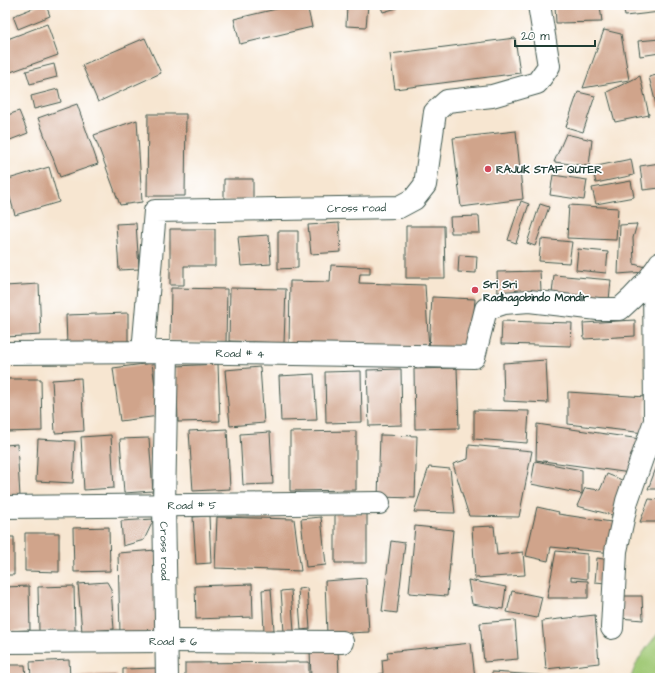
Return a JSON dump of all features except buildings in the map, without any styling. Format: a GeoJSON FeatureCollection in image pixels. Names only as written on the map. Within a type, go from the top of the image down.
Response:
{"type":"FeatureCollection","features":[{"type":"Feature","properties":{"kind":"street","name":"Cross road"},"geometry":{"type":"LineString","coordinates":[[143,352],[155,211],[399,207],[414,199],[425,185],[435,112],[447,101],[492,96],[537,82],[549,66],[539,5]]}},
{"type":"Feature","properties":{"kind":"street","name":"Road # 4"},"geometry":{"type":"LineString","coordinates":[[5,353],[166,352],[474,357],[486,309],[504,303],[529,301],[598,309],[620,309],[630,300],[657,267]]}},
{"type":"Feature","properties":{"kind":"street"},"geometry":{"type":"LineString","coordinates":[[612,628],[616,551],[627,501],[655,421],[657,267]]}},
{"type":"Feature","properties":{"kind":"street","name":"Cross road"},"geometry":{"type":"LineString","coordinates":[[166,352],[164,505],[167,678]]}},
{"type":"Feature","properties":{"kind":"street","name":"Road # 5"},"geometry":{"type":"LineString","coordinates":[[5,507],[379,503]]}},
{"type":"Feature","properties":{"kind":"street","name":"Road # 6"},"geometry":{"type":"LineString","coordinates":[[5,642],[166,640],[342,642]]}},
{"type":"Feature","properties":{"kind":"green space"},"geometry":{"type":"Polygon","coordinates":[[[660,631],[660,678],[631,678],[639,659],[660,631]]]}},
{"type":"Feature","properties":{"kind":"place","name":"RAJUK STAF QUTER"},"geometry":{"type":"Point","coordinates":[488,169]}},
{"type":"Feature","properties":{"kind":"place","name":"Sri Sri Radhagobindo Mondir"},"geometry":{"type":"Point","coordinates":[475,290]}}]}
